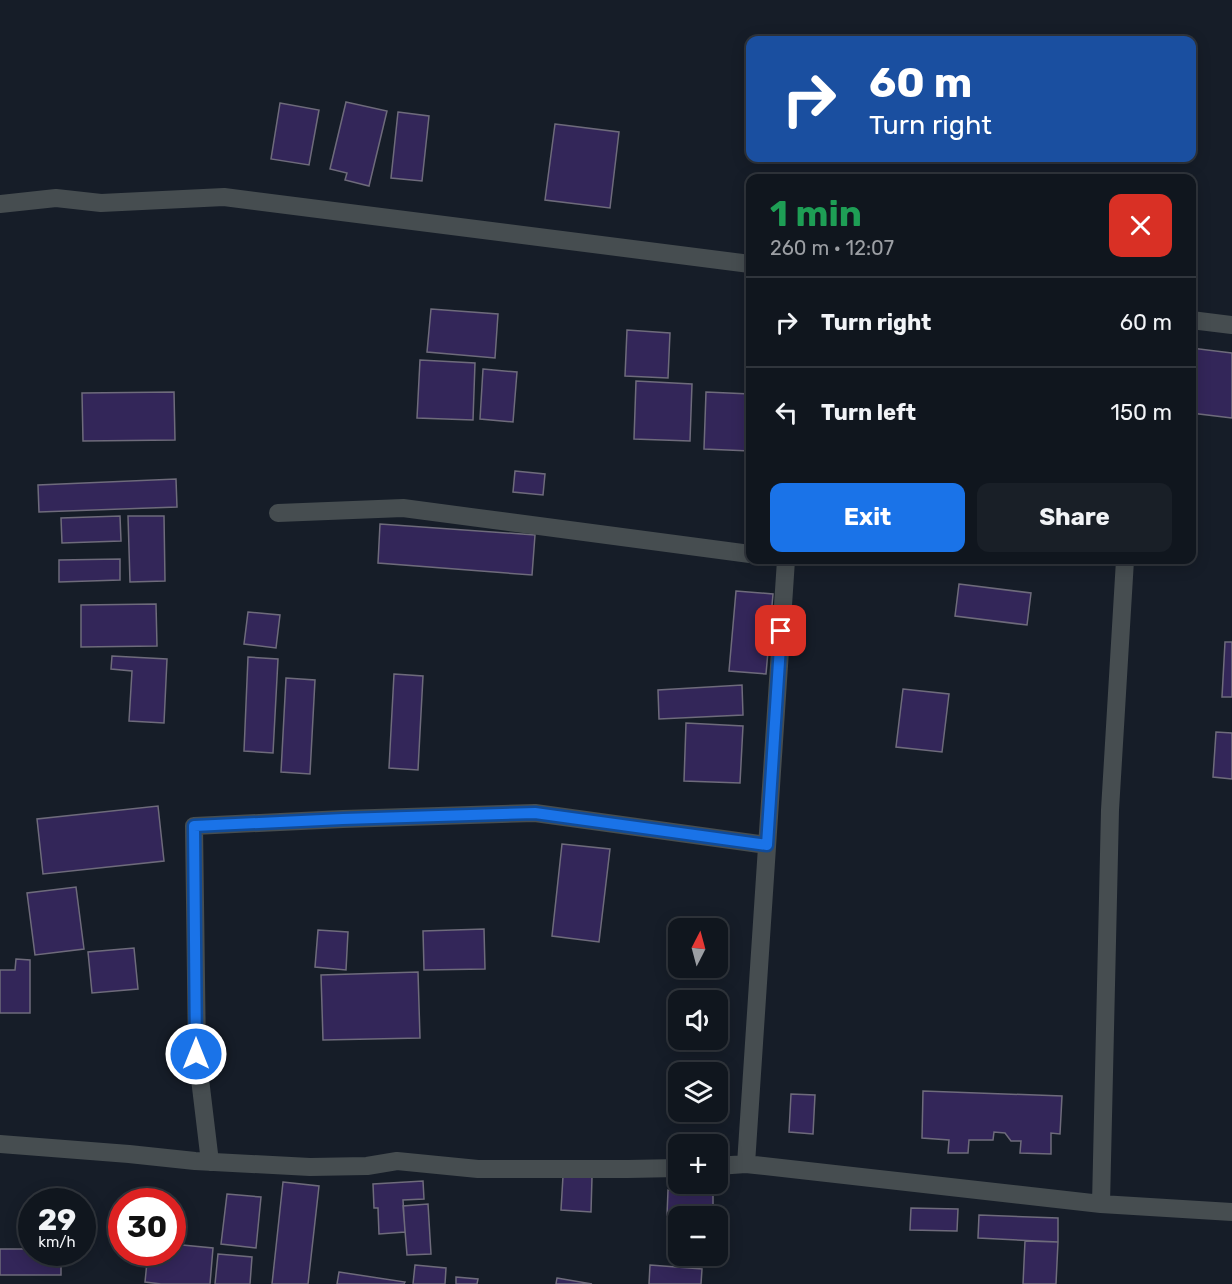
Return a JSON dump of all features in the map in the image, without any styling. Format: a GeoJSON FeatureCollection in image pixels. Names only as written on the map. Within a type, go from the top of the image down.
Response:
{"type":"FeatureCollection","features":[{"type":"Feature","properties":{"kind":"street"},"geometry":{"type":"LineString","coordinates":[[0,204],[56,198],[101,203],[224,196],[746,263]]}},
{"type":"Feature","properties":{"kind":"street"},"geometry":{"type":"LineString","coordinates":[[1196,321],[1232,325]]}},
{"type":"Feature","properties":{"kind":"street"},"geometry":{"type":"LineString","coordinates":[[278,513],[403,508],[746,553]]}},
{"type":"Feature","properties":{"kind":"street"},"geometry":{"type":"LineString","coordinates":[[746,1164],[786,564]]}},
{"type":"Feature","properties":{"kind":"street"},"geometry":{"type":"LineString","coordinates":[[1101,1204],[1110,810],[1125,564]]}},
{"type":"Feature","properties":{"kind":"street"},"geometry":{"type":"LineString","coordinates":[[210,1162],[196,1054],[194,826],[535,813],[767,845]]}},
{"type":"Feature","properties":{"kind":"street"},"geometry":{"type":"LineString","coordinates":[[0,1144],[210,1162],[310,1167],[367,1166],[397,1161],[478,1169],[668,1168]]}},
{"type":"Feature","properties":{"kind":"street"},"geometry":{"type":"LineString","coordinates":[[728,1165],[746,1164],[1101,1204],[1232,1212]]}},
{"type":"Feature","properties":{"kind":"building"},"geometry":{"type":"Polygon","coordinates":[[[346,102],[387,111],[369,186],[345,180],[347,173],[330,169],[346,102]]]}},
{"type":"Feature","properties":{"kind":"building"},"geometry":{"type":"Polygon","coordinates":[[[280,103],[319,110],[309,165],[271,159],[280,103]]]}},
{"type":"Feature","properties":{"kind":"building"},"geometry":{"type":"Polygon","coordinates":[[[398,112],[429,116],[422,181],[391,178],[398,112]]]}},
{"type":"Feature","properties":{"kind":"building"},"geometry":{"type":"Polygon","coordinates":[[[555,124],[619,132],[610,208],[545,200],[555,124]]]}},
{"type":"Feature","properties":{"kind":"building"},"geometry":{"type":"Polygon","coordinates":[[[431,309],[498,314],[495,358],[427,352],[431,309]]]}},
{"type":"Feature","properties":{"kind":"building"},"geometry":{"type":"Polygon","coordinates":[[[627,330],[670,333],[668,378],[625,376],[627,330]]]}},
{"type":"Feature","properties":{"kind":"building"},"geometry":{"type":"Polygon","coordinates":[[[1196,349],[1232,353],[1232,418],[1196,414],[1196,349]]]}},
{"type":"Feature","properties":{"kind":"building"},"geometry":{"type":"Polygon","coordinates":[[[420,360],[475,363],[473,420],[417,418],[420,360]]]}},
{"type":"Feature","properties":{"kind":"building"},"geometry":{"type":"Polygon","coordinates":[[[483,369],[517,372],[513,422],[480,419],[483,369]]]}},
{"type":"Feature","properties":{"kind":"building"},"geometry":{"type":"Polygon","coordinates":[[[636,381],[692,384],[690,441],[634,439],[636,381]]]}},
{"type":"Feature","properties":{"kind":"building"},"geometry":{"type":"Polygon","coordinates":[[[174,392],[175,440],[83,441],[82,393],[174,392]]]}},
{"type":"Feature","properties":{"kind":"building"},"geometry":{"type":"Polygon","coordinates":[[[706,392],[746,394],[746,451],[704,449],[706,392]]]}},
{"type":"Feature","properties":{"kind":"building"},"geometry":{"type":"Polygon","coordinates":[[[515,471],[545,474],[543,495],[513,492],[515,471]]]}},
{"type":"Feature","properties":{"kind":"building"},"geometry":{"type":"Polygon","coordinates":[[[176,479],[177,507],[39,512],[38,485],[176,479]]]}},
{"type":"Feature","properties":{"kind":"building"},"geometry":{"type":"Polygon","coordinates":[[[120,516],[121,541],[62,543],[61,518],[120,516]]]}},
{"type":"Feature","properties":{"kind":"building"},"geometry":{"type":"Polygon","coordinates":[[[128,516],[164,516],[165,581],[130,582],[128,516]]]}},
{"type":"Feature","properties":{"kind":"building"},"geometry":{"type":"Polygon","coordinates":[[[380,524],[535,535],[532,575],[378,563],[380,524]]]}},
{"type":"Feature","properties":{"kind":"building"},"geometry":{"type":"Polygon","coordinates":[[[120,559],[120,580],[59,582],[59,560],[120,559]]]}},
{"type":"Feature","properties":{"kind":"building"},"geometry":{"type":"Polygon","coordinates":[[[959,584],[1031,593],[1027,625],[955,616],[959,584]]]}},
{"type":"Feature","properties":{"kind":"building"},"geometry":{"type":"Polygon","coordinates":[[[736,591],[773,594],[766,674],[729,671],[736,591]]]}},
{"type":"Feature","properties":{"kind":"building"},"geometry":{"type":"Polygon","coordinates":[[[156,604],[157,646],[81,647],[81,605],[156,604]]]}},
{"type":"Feature","properties":{"kind":"building"},"geometry":{"type":"Polygon","coordinates":[[[248,612],[280,615],[276,648],[244,644],[248,612]]]}},
{"type":"Feature","properties":{"kind":"building"},"geometry":{"type":"Polygon","coordinates":[[[1225,642],[1232,642],[1232,697],[1222,697],[1225,642]]]}},
{"type":"Feature","properties":{"kind":"building"},"geometry":{"type":"Polygon","coordinates":[[[112,656],[167,659],[164,723],[129,721],[132,671],[111,669],[112,656]]]}},
{"type":"Feature","properties":{"kind":"building"},"geometry":{"type":"Polygon","coordinates":[[[248,657],[278,659],[273,753],[244,751],[248,657]]]}},
{"type":"Feature","properties":{"kind":"building"},"geometry":{"type":"Polygon","coordinates":[[[394,674],[423,676],[418,770],[389,768],[394,674]]]}},
{"type":"Feature","properties":{"kind":"building"},"geometry":{"type":"Polygon","coordinates":[[[286,678],[315,680],[310,774],[281,772],[286,678]]]}},
{"type":"Feature","properties":{"kind":"building"},"geometry":{"type":"Polygon","coordinates":[[[742,685],[743,715],[659,719],[658,690],[742,685]]]}},
{"type":"Feature","properties":{"kind":"building"},"geometry":{"type":"Polygon","coordinates":[[[903,689],[949,694],[942,752],[896,747],[903,689]]]}},
{"type":"Feature","properties":{"kind":"building"},"geometry":{"type":"Polygon","coordinates":[[[686,723],[743,726],[740,783],[684,781],[686,723]]]}},
{"type":"Feature","properties":{"kind":"building"},"geometry":{"type":"Polygon","coordinates":[[[1216,732],[1232,733],[1232,779],[1213,777],[1216,732]]]}},
{"type":"Feature","properties":{"kind":"building"},"geometry":{"type":"Polygon","coordinates":[[[158,806],[164,861],[43,874],[37,819],[158,806]]]}},
{"type":"Feature","properties":{"kind":"building"},"geometry":{"type":"Polygon","coordinates":[[[562,844],[610,849],[599,942],[552,936],[562,844]]]}},
{"type":"Feature","properties":{"kind":"building"},"geometry":{"type":"Polygon","coordinates":[[[76,887],[84,949],[35,955],[27,893],[76,887]]]}},
{"type":"Feature","properties":{"kind":"building"},"geometry":{"type":"Polygon","coordinates":[[[484,929],[485,969],[424,970],[423,931],[484,929]]]}},
{"type":"Feature","properties":{"kind":"building"},"geometry":{"type":"Polygon","coordinates":[[[318,930],[348,932],[346,970],[315,967],[318,930]]]}},
{"type":"Feature","properties":{"kind":"building"},"geometry":{"type":"Polygon","coordinates":[[[134,948],[138,989],[92,993],[88,952],[134,948]]]}},
{"type":"Feature","properties":{"kind":"building"},"geometry":{"type":"Polygon","coordinates":[[[16,959],[30,960],[30,1013],[0,1013],[0,970],[15,970],[16,959]]]}},
{"type":"Feature","properties":{"kind":"building"},"geometry":{"type":"Polygon","coordinates":[[[418,972],[420,1038],[323,1040],[321,975],[418,972]]]}},
{"type":"Feature","properties":{"kind":"building"},"geometry":{"type":"Polygon","coordinates":[[[923,1091],[1062,1096],[1060,1134],[1051,1133],[1051,1154],[1020,1153],[1021,1141],[1011,1141],[1005,1133],[994,1132],[993,1140],[969,1140],[968,1153],[948,1153],[949,1140],[922,1138],[923,1091]]]}},
{"type":"Feature","properties":{"kind":"building"},"geometry":{"type":"Polygon","coordinates":[[[791,1094],[815,1095],[813,1134],[789,1132],[791,1094]]]}},
{"type":"Feature","properties":{"kind":"building"},"geometry":{"type":"Polygon","coordinates":[[[563,1176],[592,1177],[591,1212],[561,1210],[563,1176]]]}},
{"type":"Feature","properties":{"kind":"building"},"geometry":{"type":"Polygon","coordinates":[[[423,1181],[424,1199],[403,1200],[405,1232],[379,1234],[378,1208],[374,1208],[373,1184],[423,1181]]]}},
{"type":"Feature","properties":{"kind":"building"},"geometry":{"type":"Polygon","coordinates":[[[283,1182],[319,1186],[308,1284],[272,1284],[283,1182]]]}},
{"type":"Feature","properties":{"kind":"building"},"geometry":{"type":"Polygon","coordinates":[[[668,1190],[668,1194],[713,1194],[713,1206],[668,1206],[667,1215],[668,1190]]]}},
{"type":"Feature","properties":{"kind":"building"},"geometry":{"type":"Polygon","coordinates":[[[227,1194],[261,1197],[256,1248],[221,1244],[227,1194]]]}},
{"type":"Feature","properties":{"kind":"building"},"geometry":{"type":"Polygon","coordinates":[[[428,1204],[431,1254],[407,1255],[403,1206],[428,1204]]]}},
{"type":"Feature","properties":{"kind":"building"},"geometry":{"type":"Polygon","coordinates":[[[911,1208],[958,1209],[957,1231],[910,1230],[911,1208]]]}},
{"type":"Feature","properties":{"kind":"building"},"geometry":{"type":"Polygon","coordinates":[[[979,1215],[1058,1218],[1058,1242],[978,1238],[979,1215]]]}},
{"type":"Feature","properties":{"kind":"building"},"geometry":{"type":"Polygon","coordinates":[[[1025,1241],[1058,1242],[1056,1284],[1023,1284],[1025,1241]]]}},
{"type":"Feature","properties":{"kind":"building"},"geometry":{"type":"Polygon","coordinates":[[[186,1245],[213,1248],[210,1284],[145,1282],[147,1266],[186,1266],[186,1245]]]}},
{"type":"Feature","properties":{"kind":"building"},"geometry":{"type":"Polygon","coordinates":[[[0,1249],[18,1249],[18,1266],[61,1266],[61,1275],[0,1275],[0,1249]]]}},
{"type":"Feature","properties":{"kind":"building"},"geometry":{"type":"Polygon","coordinates":[[[218,1254],[252,1257],[250,1284],[215,1284],[218,1254]]]}},
{"type":"Feature","properties":{"kind":"building"},"geometry":{"type":"Polygon","coordinates":[[[415,1265],[446,1268],[445,1284],[413,1284],[415,1265]]]}},
{"type":"Feature","properties":{"kind":"building"},"geometry":{"type":"Polygon","coordinates":[[[650,1265],[702,1269],[701,1284],[649,1284],[650,1265]]]}},
{"type":"Feature","properties":{"kind":"building"},"geometry":{"type":"Polygon","coordinates":[[[339,1272],[405,1282],[404,1284],[337,1284],[339,1272]]]}},
{"type":"Feature","properties":{"kind":"building"},"geometry":{"type":"Polygon","coordinates":[[[456,1277],[478,1279],[477,1284],[456,1284],[456,1277]]]}},
{"type":"Feature","properties":{"kind":"building"},"geometry":{"type":"Polygon","coordinates":[[[557,1278],[592,1284],[556,1284],[557,1278]]]}},
{"type":"Feature","properties":{"kind":"route"},"geometry":{"type":"LineString","coordinates":[[196,1054],[194,826],[535,813],[767,845],[781,631]]}}]}
